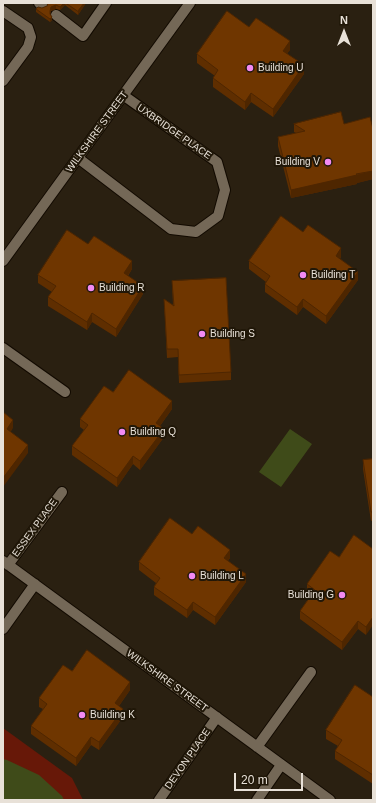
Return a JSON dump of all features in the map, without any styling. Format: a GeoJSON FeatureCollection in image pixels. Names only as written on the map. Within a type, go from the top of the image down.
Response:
{"type":"FeatureCollection","features":[{"type":"Feature","properties":{"kind":"street"},"geometry":{"type":"LineString","coordinates":[[56,15],[82,36],[106,3]]}},
{"type":"Feature","properties":{"kind":"street","name":"WILKSHIRE STREET"},"geometry":{"type":"LineString","coordinates":[[3,261],[190,3]]}},
{"type":"Feature","properties":{"kind":"street"},"geometry":{"type":"LineString","coordinates":[[3,11],[28,28],[31,37],[28,47],[3,81]]}},
{"type":"Feature","properties":{"kind":"street","name":"UXBRIDGE PLACE"},"geometry":{"type":"LineString","coordinates":[[78,158],[171,229],[196,232],[218,216],[225,190],[217,162],[123,96]]}},
{"type":"Feature","properties":{"kind":"street"},"geometry":{"type":"LineString","coordinates":[[3,348],[64,392]]}},
{"type":"Feature","properties":{"kind":"street","name":"ESSEX PLACE"},"geometry":{"type":"LineString","coordinates":[[6,563],[62,492]]}},
{"type":"Feature","properties":{"kind":"street","name":"WILKSHIRE STREET"},"geometry":{"type":"LineString","coordinates":[[6,563],[330,800]]}},
{"type":"Feature","properties":{"kind":"street"},"geometry":{"type":"LineString","coordinates":[[3,629],[35,584]]}},
{"type":"Feature","properties":{"kind":"street"},"geometry":{"type":"LineString","coordinates":[[257,747],[311,672]]}},
{"type":"Feature","properties":{"kind":"street","name":"DEVON PLACE"},"geometry":{"type":"LineString","coordinates":[[159,800],[217,717]]}},
{"type":"Feature","properties":{"kind":"street"},"geometry":{"type":"LineString","coordinates":[[257,800],[281,765]]}},
{"type":"Feature","properties":{"kind":"shaded area"},"geometry":{"type":"Polygon","coordinates":[[[290,429],[312,444],[281,487],[259,472],[290,429]]]}},
{"type":"Feature","properties":{"kind":"shaded area"},"geometry":{"type":"Polygon","coordinates":[[[3,728],[72,778],[83,800],[3,800],[3,728]]]}},
{"type":"Feature","properties":{"kind":"shaded area"},"geometry":{"type":"Polygon","coordinates":[[[3,759],[39,775],[62,796],[64,800],[3,800],[3,759]]]}},
{"type":"Feature","properties":{"kind":"building"},"geometry":{"type":"Polygon","coordinates":[[[48,3],[64,3],[60,7],[56,5],[51,7],[50,14],[52,17],[50,19],[36,9],[38,7],[42,8],[47,6],[48,3]]]}},
{"type":"Feature","properties":{"kind":"building"},"geometry":{"type":"Polygon","coordinates":[[[66,3],[84,3],[78,11],[66,3]]]}},
{"type":"Feature","properties":{"kind":"building","name":"Building U"},"geometry":{"type":"Polygon","coordinates":[[[227,11],[249,27],[256,18],[290,41],[283,51],[304,65],[273,109],[251,93],[245,102],[213,78],[218,70],[197,54],[227,11]]]}},
{"type":"Feature","properties":{"kind":"building","name":"Building V"},"geometry":{"type":"Polygon","coordinates":[[[341,112],[344,124],[370,117],[373,129],[373,171],[291,190],[278,137],[305,131],[294,124],[341,112]]]}},
{"type":"Feature","properties":{"kind":"building","name":"Building T"},"geometry":{"type":"Polygon","coordinates":[[[281,216],[303,232],[308,225],[341,248],[336,256],[358,272],[326,316],[303,299],[297,307],[265,284],[270,276],[249,261],[281,216]]]}},
{"type":"Feature","properties":{"kind":"building","name":"Building R"},"geometry":{"type":"Polygon","coordinates":[[[67,230],[88,244],[94,236],[132,261],[124,273],[143,286],[116,329],[92,313],[87,322],[48,297],[56,286],[38,275],[67,230]]]}},
{"type":"Feature","properties":{"kind":"building","name":"Building S"},"geometry":{"type":"Polygon","coordinates":[[[226,278],[231,372],[179,375],[178,349],[167,349],[164,299],[174,306],[172,281],[226,278]]]}},
{"type":"Feature","properties":{"kind":"building","name":"Building Q"},"geometry":{"type":"Polygon","coordinates":[[[129,370],[172,401],[156,423],[164,429],[140,461],[133,456],[117,478],[72,446],[88,425],[80,419],[104,386],[113,392],[129,370]]]}},
{"type":"Feature","properties":{"kind":"building"},"geometry":{"type":"Polygon","coordinates":[[[3,412],[13,420],[7,429],[28,445],[3,478],[3,412]]]}},
{"type":"Feature","properties":{"kind":"building"},"geometry":{"type":"Polygon","coordinates":[[[373,459],[373,512],[371,512],[363,460],[373,459]]]}},
{"type":"Feature","properties":{"kind":"building","name":"Building L"},"geometry":{"type":"Polygon","coordinates":[[[170,518],[192,534],[198,526],[230,550],[224,558],[246,574],[215,617],[193,602],[187,610],[154,587],[160,578],[139,562],[170,518]]]}},
{"type":"Feature","properties":{"kind":"building","name":"Building G"},"geometry":{"type":"Polygon","coordinates":[[[354,535],[373,549],[373,617],[366,627],[358,621],[342,642],[300,611],[315,590],[307,584],[330,551],[339,557],[354,535]]]}},
{"type":"Feature","properties":{"kind":"building","name":"Building K"},"geometry":{"type":"Polygon","coordinates":[[[87,650],[130,682],[115,703],[123,709],[99,742],[91,737],[76,758],[31,726],[47,704],[39,698],[63,665],[72,671],[87,650]]]}},
{"type":"Feature","properties":{"kind":"building"},"geometry":{"type":"Polygon","coordinates":[[[355,685],[373,697],[373,775],[335,751],[342,740],[326,730],[355,685]]]}},
{"type":"Feature","properties":{"kind":"place","name":"Building U"},"geometry":{"type":"Point","coordinates":[250,68]}},
{"type":"Feature","properties":{"kind":"place","name":"Building V"},"geometry":{"type":"Point","coordinates":[328,162]}},
{"type":"Feature","properties":{"kind":"place","name":"Building T"},"geometry":{"type":"Point","coordinates":[303,275]}},
{"type":"Feature","properties":{"kind":"place","name":"Building R"},"geometry":{"type":"Point","coordinates":[91,288]}},
{"type":"Feature","properties":{"kind":"place","name":"Building S"},"geometry":{"type":"Point","coordinates":[202,334]}},
{"type":"Feature","properties":{"kind":"place","name":"Building Q"},"geometry":{"type":"Point","coordinates":[122,432]}},
{"type":"Feature","properties":{"kind":"place","name":"Building L"},"geometry":{"type":"Point","coordinates":[192,576]}},
{"type":"Feature","properties":{"kind":"place","name":"Building G"},"geometry":{"type":"Point","coordinates":[342,595]}},
{"type":"Feature","properties":{"kind":"place","name":"Building K"},"geometry":{"type":"Point","coordinates":[82,715]}}]}
